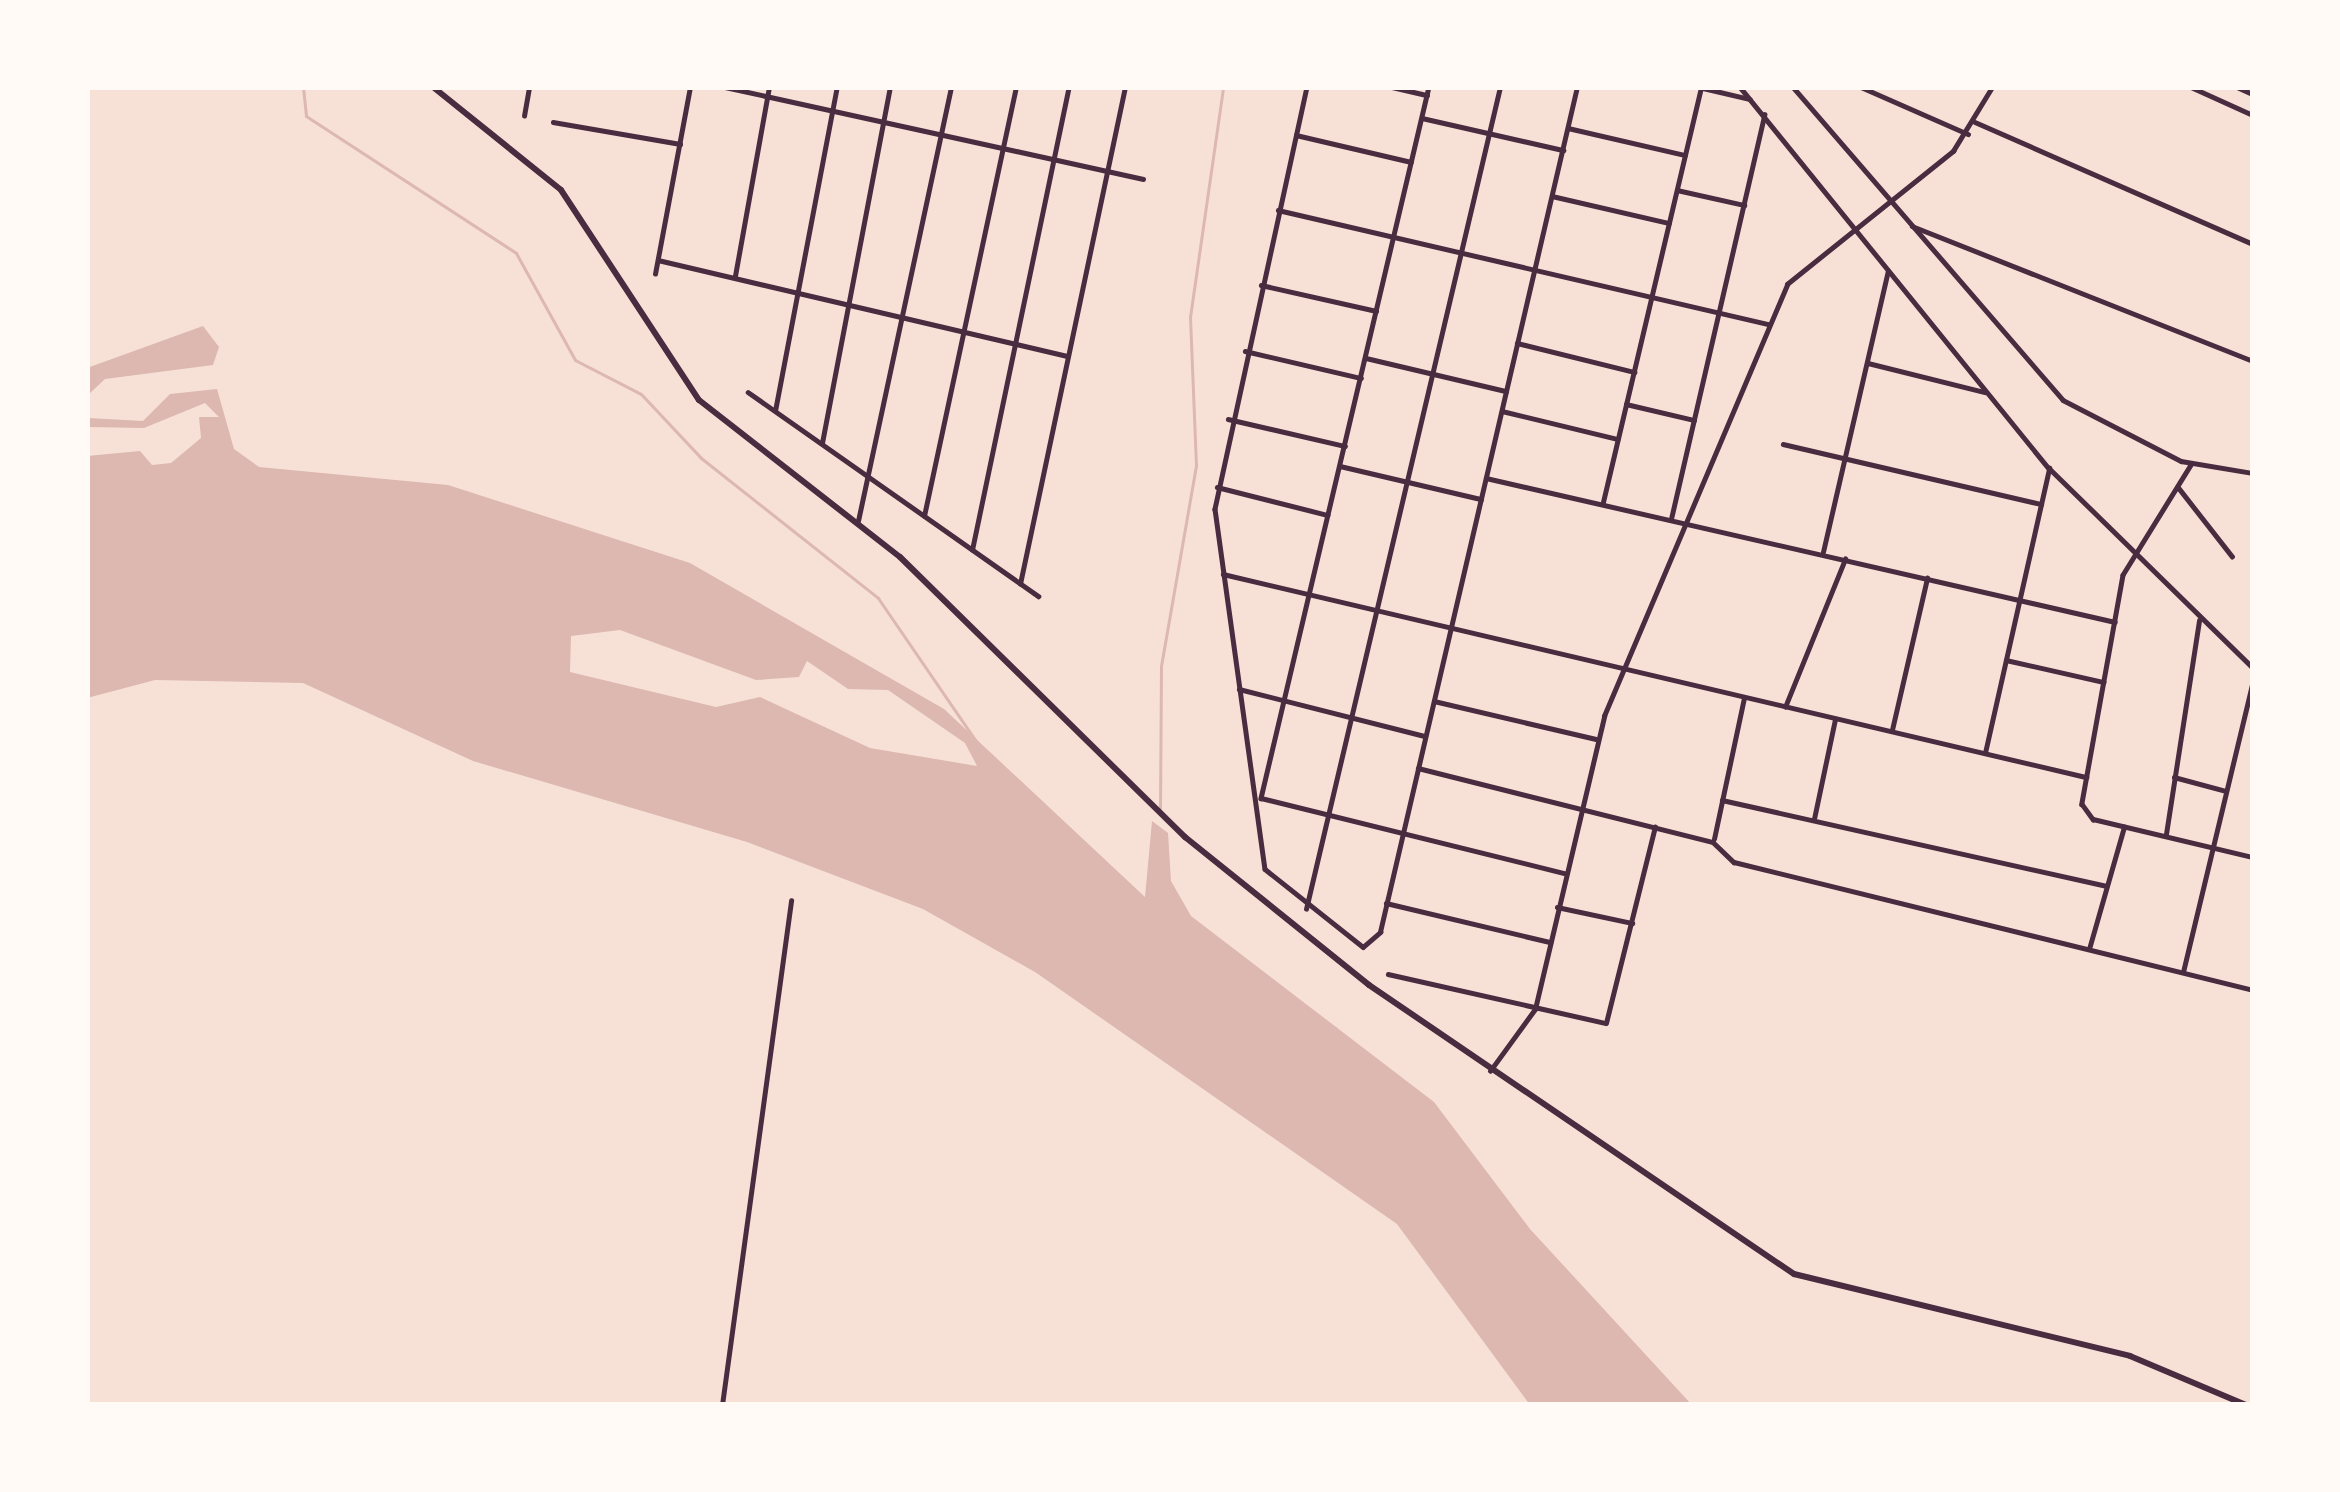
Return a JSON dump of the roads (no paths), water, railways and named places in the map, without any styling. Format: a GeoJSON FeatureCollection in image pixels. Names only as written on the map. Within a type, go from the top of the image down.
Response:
{"type":"FeatureCollection","features":[{"type":"Feature","properties":{"kind":"main road"},"geometry":{"type":"LineString","coordinates":[[433,87],[561,190],[688,389],[858,522],[1185,837],[1490,1071],[1793,1274],[2130,1356],[2246,1405]]}},
{"type":"Feature","properties":{"kind":"street"},"geometry":{"type":"LineString","coordinates":[[524,116],[529,87]]}},
{"type":"Feature","properties":{"kind":"street"},"geometry":{"type":"LineString","coordinates":[[655,274],[690,87]]}},
{"type":"Feature","properties":{"kind":"street"},"geometry":{"type":"LineString","coordinates":[[725,87],[768,91],[1143,179]]}},
{"type":"Feature","properties":{"kind":"street"},"geometry":{"type":"LineString","coordinates":[[776,411],[837,87]]}},
{"type":"Feature","properties":{"kind":"street"},"geometry":{"type":"LineString","coordinates":[[822,443],[890,87]]}},
{"type":"Feature","properties":{"kind":"street"},"geometry":{"type":"LineString","coordinates":[[858,522],[908,318],[951,87]]}},
{"type":"Feature","properties":{"kind":"street"},"geometry":{"type":"LineString","coordinates":[[924,516],[1016,87]]}},
{"type":"Feature","properties":{"kind":"street"},"geometry":{"type":"LineString","coordinates":[[972,550],[1058,160],[1069,87]]}},
{"type":"Feature","properties":{"kind":"street"},"geometry":{"type":"LineString","coordinates":[[1020,584],[1111,172],[1125,87]]}},
{"type":"Feature","properties":{"kind":"street"},"geometry":{"type":"LineString","coordinates":[[1307,87],[1214,486],[1265,869],[1306,909],[1367,946],[1386,903],[1577,87]]}},
{"type":"Feature","properties":{"kind":"street"},"geometry":{"type":"LineString","coordinates":[[1392,87],[1428,91],[1263,801],[1565,873]]}},
{"type":"Feature","properties":{"kind":"street"},"geometry":{"type":"LineString","coordinates":[[1306,909],[1500,87]]}},
{"type":"Feature","properties":{"kind":"street"},"geometry":{"type":"LineString","coordinates":[[1603,504],[1700,87],[1750,99]]}},
{"type":"Feature","properties":{"kind":"street"},"geometry":{"type":"LineString","coordinates":[[1740,87],[2049,468],[2199,621],[2253,668]]}},
{"type":"Feature","properties":{"kind":"street"},"geometry":{"type":"LineString","coordinates":[[1793,87],[2049,388],[2126,438],[2191,465],[2253,473]]}},
{"type":"Feature","properties":{"kind":"street"},"geometry":{"type":"LineString","coordinates":[[1861,87],[1968,134]]}},
{"type":"Feature","properties":{"kind":"street"},"geometry":{"type":"LineString","coordinates":[[1490,1071],[1534,1009],[1596,739],[1768,324],[1795,273],[1968,134],[1992,87]]}},
{"type":"Feature","properties":{"kind":"street"},"geometry":{"type":"LineString","coordinates":[[2191,87],[2253,115]]}},
{"type":"Feature","properties":{"kind":"street"},"geometry":{"type":"LineString","coordinates":[[2237,87],[2253,94]]}},
{"type":"Feature","properties":{"kind":"street"},"geometry":{"type":"LineString","coordinates":[[734,278],[768,91]]}},
{"type":"Feature","properties":{"kind":"street"},"geometry":{"type":"LineString","coordinates":[[1670,519],[1764,115]]}},
{"type":"Feature","properties":{"kind":"street"},"geometry":{"type":"LineString","coordinates":[[1421,118],[1563,150]]}},
{"type":"Feature","properties":{"kind":"street"},"geometry":{"type":"LineString","coordinates":[[554,122],[680,143]]}},
{"type":"Feature","properties":{"kind":"street"},"geometry":{"type":"LineString","coordinates":[[1975,122],[2253,244]]}},
{"type":"Feature","properties":{"kind":"street"},"geometry":{"type":"LineString","coordinates":[[1568,128],[1684,155]]}},
{"type":"Feature","properties":{"kind":"street"},"geometry":{"type":"LineString","coordinates":[[1296,135],[1412,163]]}},
{"type":"Feature","properties":{"kind":"street"},"geometry":{"type":"LineString","coordinates":[[1677,190],[1744,206]]}},
{"type":"Feature","properties":{"kind":"street"},"geometry":{"type":"LineString","coordinates":[[1552,196],[1669,223]]}},
{"type":"Feature","properties":{"kind":"street"},"geometry":{"type":"LineString","coordinates":[[1278,210],[1768,324]]}},
{"type":"Feature","properties":{"kind":"street"},"geometry":{"type":"LineString","coordinates":[[1910,226],[2253,361]]}},
{"type":"Feature","properties":{"kind":"street"},"geometry":{"type":"LineString","coordinates":[[658,260],[1067,356]]}},
{"type":"Feature","properties":{"kind":"street"},"geometry":{"type":"LineString","coordinates":[[1822,554],[1888,271]]}},
{"type":"Feature","properties":{"kind":"street"},"geometry":{"type":"LineString","coordinates":[[1261,285],[1376,310]]}},
{"type":"Feature","properties":{"kind":"street"},"geometry":{"type":"LineString","coordinates":[[1517,343],[1634,372]]}},
{"type":"Feature","properties":{"kind":"street"},"geometry":{"type":"LineString","coordinates":[[1245,351],[1361,377]]}},
{"type":"Feature","properties":{"kind":"street"},"geometry":{"type":"LineString","coordinates":[[1365,358],[1506,391]]}},
{"type":"Feature","properties":{"kind":"street"},"geometry":{"type":"LineString","coordinates":[[1868,363],[1984,392]]}},
{"type":"Feature","properties":{"kind":"street"},"geometry":{"type":"LineString","coordinates":[[748,392],[1038,596]]}},
{"type":"Feature","properties":{"kind":"street"},"geometry":{"type":"LineString","coordinates":[[1626,404],[1694,419]]}},
{"type":"Feature","properties":{"kind":"street"},"geometry":{"type":"LineString","coordinates":[[1502,411],[1618,439]]}},
{"type":"Feature","properties":{"kind":"street"},"geometry":{"type":"LineString","coordinates":[[1228,419],[1345,446]]}},
{"type":"Feature","properties":{"kind":"street"},"geometry":{"type":"LineString","coordinates":[[1784,444],[2041,504]]}},
{"type":"Feature","properties":{"kind":"street"},"geometry":{"type":"LineString","coordinates":[[2191,465],[2133,551],[2086,777],[2085,813],[2124,827],[2253,857]]}},
{"type":"Feature","properties":{"kind":"street"},"geometry":{"type":"LineString","coordinates":[[1340,466],[1481,499]]}},
{"type":"Feature","properties":{"kind":"street"},"geometry":{"type":"LineString","coordinates":[[1985,754],[2049,468]]}},
{"type":"Feature","properties":{"kind":"street"},"geometry":{"type":"LineString","coordinates":[[1486,478],[2115,622]]}},
{"type":"Feature","properties":{"kind":"street"},"geometry":{"type":"LineString","coordinates":[[1214,486],[1328,515]]}},
{"type":"Feature","properties":{"kind":"street"},"geometry":{"type":"LineString","coordinates":[[2178,487],[2232,556]]}},
{"type":"Feature","properties":{"kind":"street"},"geometry":{"type":"LineString","coordinates":[[1785,707],[1845,559]]}},
{"type":"Feature","properties":{"kind":"street"},"geometry":{"type":"LineString","coordinates":[[1223,574],[2086,777]]}},
{"type":"Feature","properties":{"kind":"street"},"geometry":{"type":"LineString","coordinates":[[1891,732],[1927,578]]}},
{"type":"Feature","properties":{"kind":"street"},"geometry":{"type":"LineString","coordinates":[[2166,837],[2199,621]]}},
{"type":"Feature","properties":{"kind":"street"},"geometry":{"type":"LineString","coordinates":[[2006,660],[2104,682]]}},
{"type":"Feature","properties":{"kind":"street"},"geometry":{"type":"LineString","coordinates":[[2183,973],[2253,680]]}},
{"type":"Feature","properties":{"kind":"street"},"geometry":{"type":"LineString","coordinates":[[1239,689],[1425,736]]}},
{"type":"Feature","properties":{"kind":"street"},"geometry":{"type":"LineString","coordinates":[[1713,842],[1744,698]]}},
{"type":"Feature","properties":{"kind":"street"},"geometry":{"type":"LineString","coordinates":[[1434,701],[1596,739]]}},
{"type":"Feature","properties":{"kind":"street"},"geometry":{"type":"LineString","coordinates":[[1813,821],[1835,719]]}},
{"type":"Feature","properties":{"kind":"street"},"geometry":{"type":"LineString","coordinates":[[1418,768],[1713,842],[1734,862],[2253,991]]}},
{"type":"Feature","properties":{"kind":"street"},"geometry":{"type":"LineString","coordinates":[[2173,777],[2226,791]]}},
{"type":"Feature","properties":{"kind":"street"},"geometry":{"type":"LineString","coordinates":[[1722,800],[2107,886]]}},
{"type":"Feature","properties":{"kind":"street"},"geometry":{"type":"LineString","coordinates":[[1388,974],[1606,1023],[1655,827]]}},
{"type":"Feature","properties":{"kind":"street"},"geometry":{"type":"LineString","coordinates":[[2089,950],[2124,827]]}},
{"type":"Feature","properties":{"kind":"street"},"geometry":{"type":"LineString","coordinates":[[722,1405],[791,901]]}},
{"type":"Feature","properties":{"kind":"street"},"geometry":{"type":"LineString","coordinates":[[1386,903],[1550,942]]}},
{"type":"Feature","properties":{"kind":"street"},"geometry":{"type":"LineString","coordinates":[[1558,907],[1632,923]]}},
{"type":"Feature","properties":{"kind":"waterway"},"geometry":{"type":"LineString","coordinates":[[303,87],[306,116],[516,253],[575,360],[641,394],[701,458],[878,598],[978,744]]}},
{"type":"Feature","properties":{"kind":"waterway"},"geometry":{"type":"LineString","coordinates":[[1160,809],[1161,666],[1196,466],[1190,317],[1223,87]]}}]}
